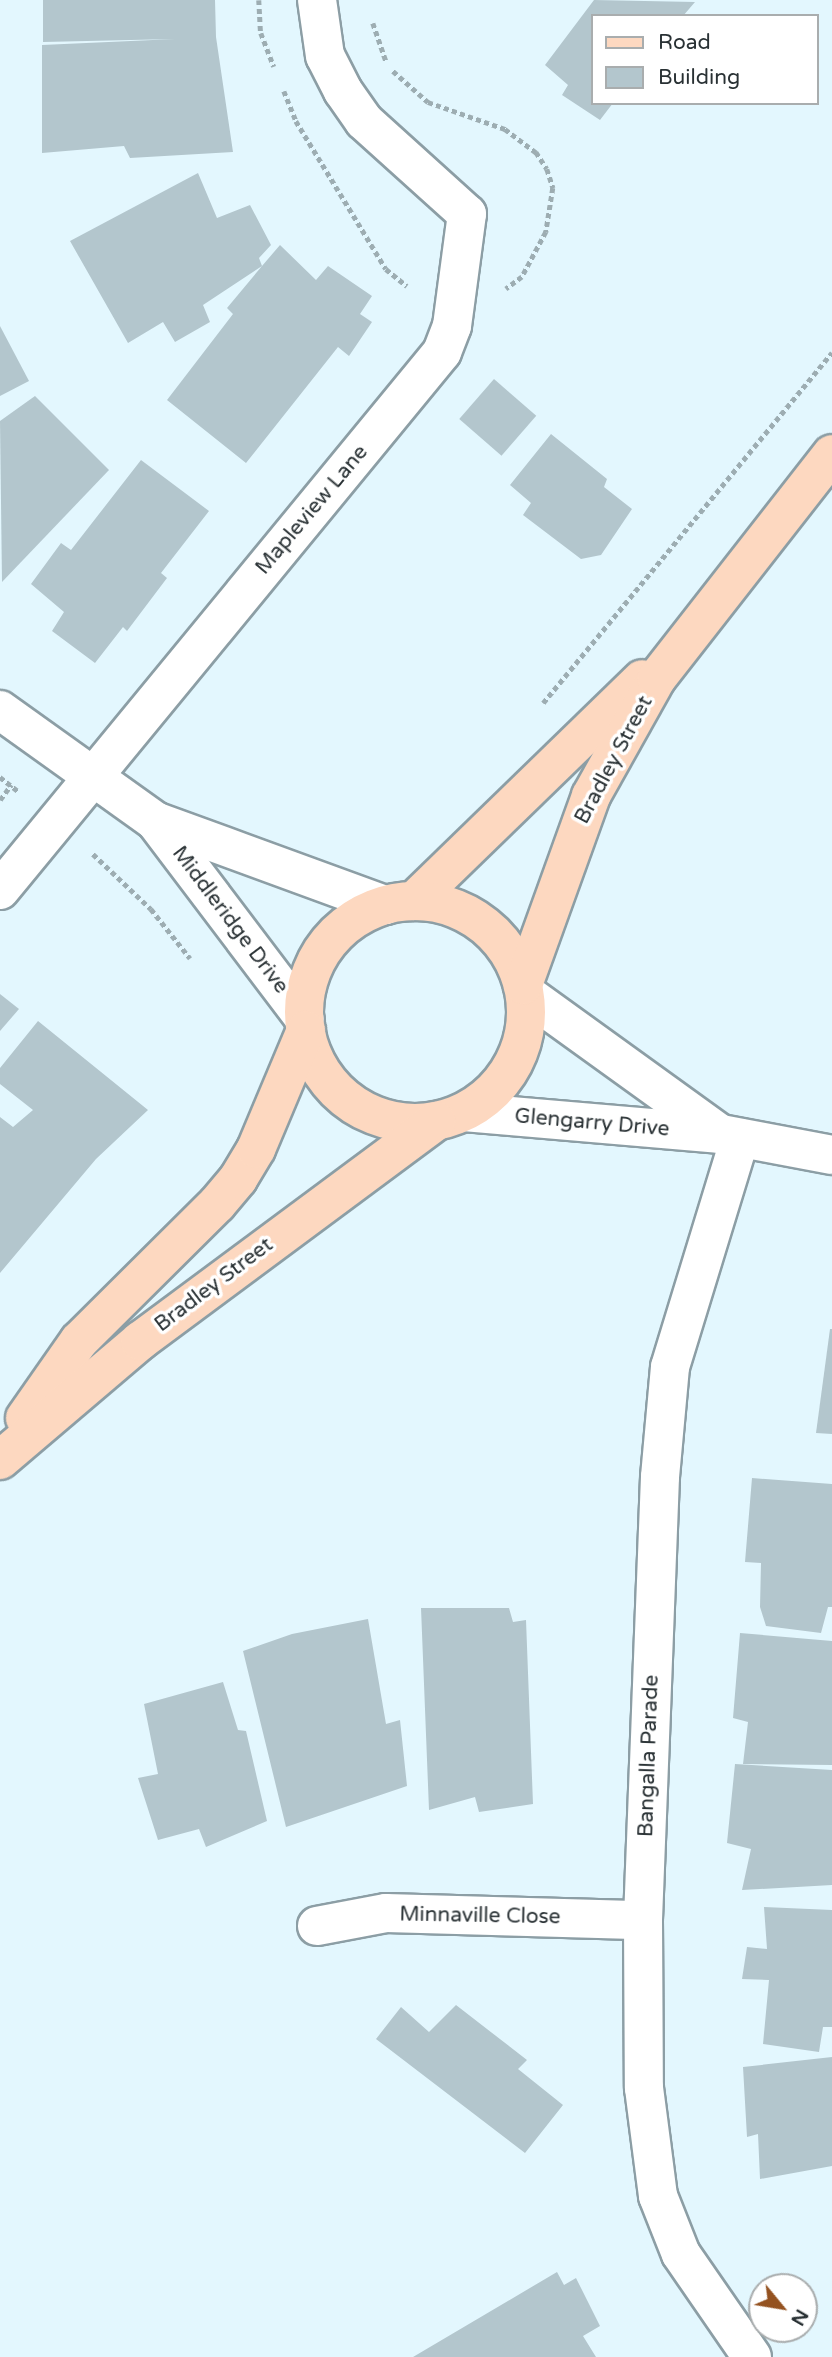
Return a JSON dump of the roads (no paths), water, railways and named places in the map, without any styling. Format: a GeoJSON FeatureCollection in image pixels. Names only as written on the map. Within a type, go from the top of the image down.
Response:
{"type":"FeatureCollection","features":[{"type":"Feature","properties":{"kind":"main road","name":"Bradley Street"},"geometry":{"type":"LineString","coordinates":[[524,989],[591,796],[657,678],[832,454]]}},
{"type":"Feature","properties":{"kind":"main road","name":"Bradley Street"},"geometry":{"type":"LineString","coordinates":[[399,903],[698,624]]}},
{"type":"Feature","properties":{"kind":"main road"},"geometry":{"type":"LineString","coordinates":[[399,903],[443,905],[479,921],[513,957],[524,989],[526,1017],[514,1063],[484,1100],[450,1116],[387,1119],[363,1110],[325,1077],[306,1025],[306,994],[324,948],[362,915],[399,903]]}},
{"type":"Feature","properties":{"kind":"main road"},"geometry":{"type":"LineString","coordinates":[[0,1454],[79,1340],[217,1205],[238,1179],[256,1149],[306,1025]]}},
{"type":"Feature","properties":{"kind":"main road","name":"Bradley Street"},"geometry":{"type":"LineString","coordinates":[[0,1460],[151,1332],[450,1116]]}},
{"type":"Feature","properties":{"kind":"street","name":"Mapleview Lane"},"geometry":{"type":"LineString","coordinates":[[0,890],[59,824],[442,352],[457,304],[467,214],[364,121],[343,91],[325,56],[317,0]]}},
{"type":"Feature","properties":{"kind":"street","name":"Middleridge Drive"},"geometry":{"type":"LineString","coordinates":[[0,710],[155,821],[399,903]]}},
{"type":"Feature","properties":{"kind":"street","name":"Middleridge Drive"},"geometry":{"type":"LineString","coordinates":[[155,821],[306,1025]]}},
{"type":"Feature","properties":{"kind":"street","name":"Glengarry Drive"},"geometry":{"type":"LineString","coordinates":[[524,989],[731,1136]]}},
{"type":"Feature","properties":{"kind":"street","name":"Glengarry Drive"},"geometry":{"type":"LineString","coordinates":[[450,1116],[731,1136],[832,1155]]}},
{"type":"Feature","properties":{"kind":"street","name":"Bangalla Parade"},"geometry":{"type":"LineString","coordinates":[[731,1136],[670,1367],[660,1477],[643,1920],[644,2088],[658,2196],[681,2254],[752,2357]]}},
{"type":"Feature","properties":{"kind":"street","name":"Minnaville Close"},"geometry":{"type":"LineString","coordinates":[[317,1926],[386,1913],[643,1920]]}}]}
